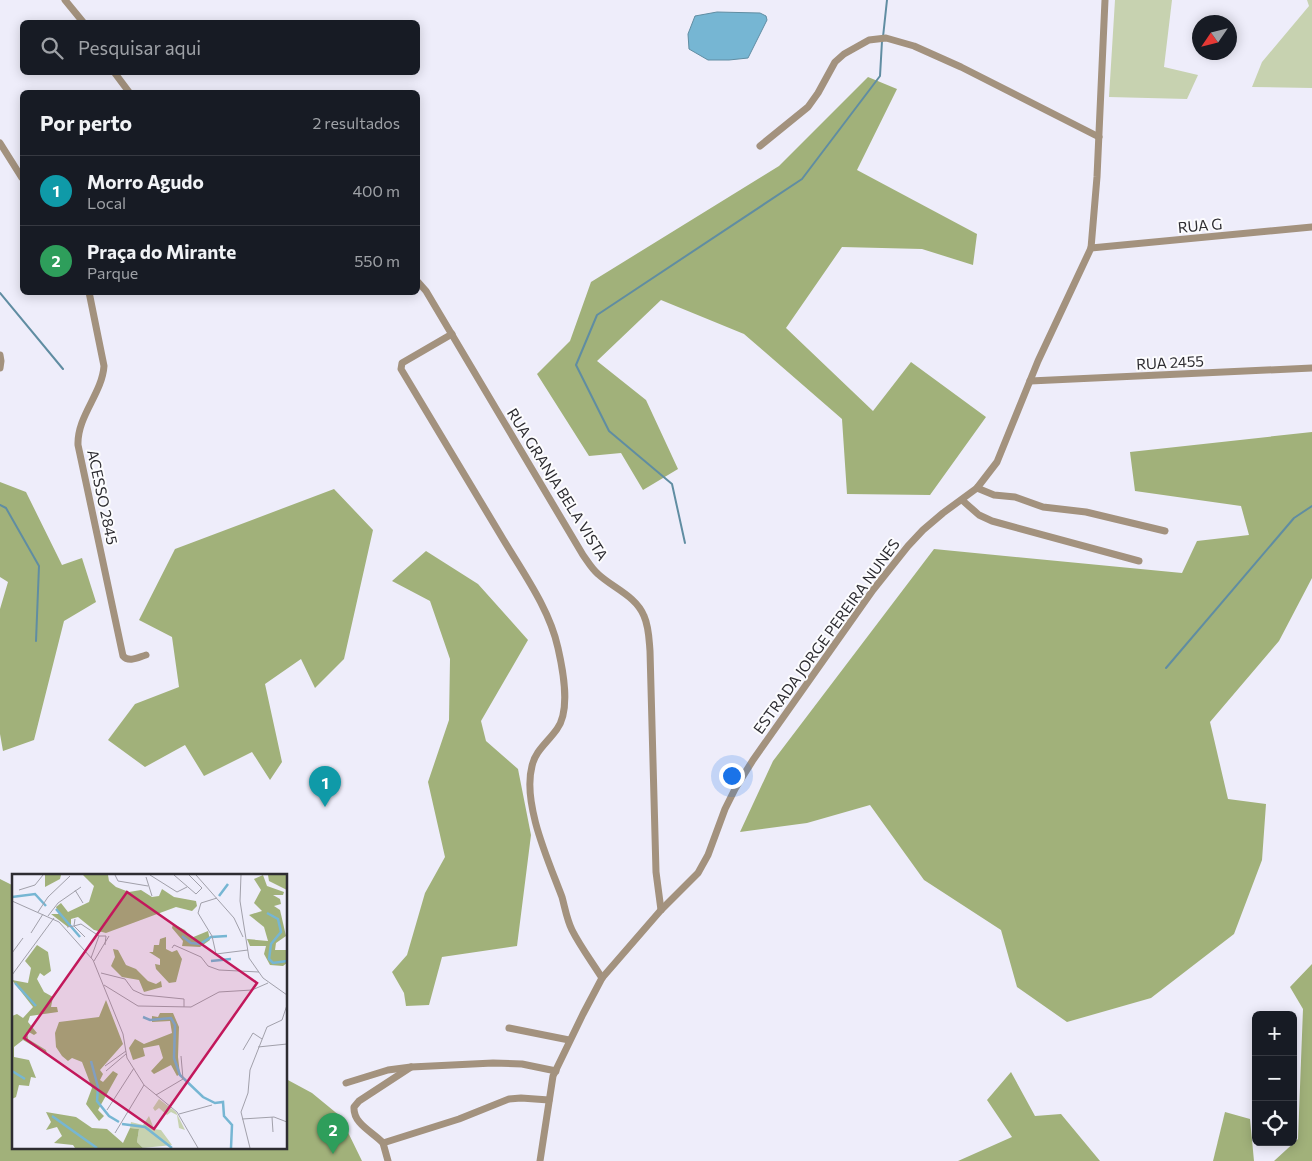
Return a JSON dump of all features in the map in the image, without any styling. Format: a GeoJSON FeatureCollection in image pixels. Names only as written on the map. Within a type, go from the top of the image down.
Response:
{"type":"FeatureCollection","features":[{"type":"Feature","properties":{"kind":"street"},"geometry":{"type":"LineString","coordinates":[[66,0],[82,20]]}},
{"type":"Feature","properties":{"kind":"street","name":"ESTRADA JORGE PEREIRA NUNES"},"geometry":{"type":"LineString","coordinates":[[540,1161],[548,1100],[556,1071],[569,1040],[602,978],[660,910],[698,872],[708,856],[732,796],[748,767],[873,590],[923,530],[977,488],[997,462],[1030,381],[1091,248],[1099,137],[1105,0]]}},
{"type":"Feature","properties":{"kind":"street"},"geometry":{"type":"LineString","coordinates":[[760,146],[808,107],[835,62],[844,54],[869,40],[886,38],[914,46],[961,67],[1099,137]]}},
{"type":"Feature","properties":{"kind":"street"},"geometry":{"type":"LineString","coordinates":[[116,75],[128,90]]}},
{"type":"Feature","properties":{"kind":"street"},"geometry":{"type":"LineString","coordinates":[[0,142],[20,175]]}},
{"type":"Feature","properties":{"kind":"street","name":"RUA G"},"geometry":{"type":"LineString","coordinates":[[1091,248],[1312,227]]}},
{"type":"Feature","properties":{"kind":"street","name":"RUA GRANJA BELA VISTA"},"geometry":{"type":"LineString","coordinates":[[420,284],[452,334],[583,555],[598,575],[623,592],[638,606],[644,615],[648,628],[650,651],[656,872],[660,910]]}},
{"type":"Feature","properties":{"kind":"street","name":"ACESSO 2845"},"geometry":{"type":"LineString","coordinates":[[90,295],[104,366],[104,375],[81,424],[78,445],[124,656],[130,660],[146,655]]}},
{"type":"Feature","properties":{"kind":"street"},"geometry":{"type":"LineString","coordinates":[[452,334],[402,363],[401,369],[531,586],[552,625],[558,648],[564,687],[563,714],[561,723],[535,755],[531,768],[532,805],[541,844],[572,929],[602,978]]}},
{"type":"Feature","properties":{"kind":"street"},"geometry":{"type":"LineString","coordinates":[[0,355],[0,368]]}},
{"type":"Feature","properties":{"kind":"street","name":"RUA 2455"},"geometry":{"type":"LineString","coordinates":[[1030,381],[1312,368]]}},
{"type":"Feature","properties":{"kind":"street"},"geometry":{"type":"LineString","coordinates":[[977,488],[994,495],[1015,497],[1043,507],[1086,512],[1164,531]]}},
{"type":"Feature","properties":{"kind":"street"},"geometry":{"type":"LineString","coordinates":[[962,500],[979,515],[992,522],[1139,561]]}},
{"type":"Feature","properties":{"kind":"street"},"geometry":{"type":"LineString","coordinates":[[510,1028],[569,1040]]}},
{"type":"Feature","properties":{"kind":"street"},"geometry":{"type":"LineString","coordinates":[[346,1083],[388,1070],[493,1062],[522,1064],[556,1071]]}},
{"type":"Feature","properties":{"kind":"street"},"geometry":{"type":"LineString","coordinates":[[388,1161],[383,1143],[357,1120],[353,1113],[354,1107],[359,1101],[411,1067]]}},
{"type":"Feature","properties":{"kind":"street"},"geometry":{"type":"LineString","coordinates":[[383,1143],[459,1119],[509,1099],[548,1100]]}},
{"type":"Feature","properties":{"kind":"green space"},"geometry":{"type":"Polygon","coordinates":[[[1115,0],[1172,0],[1164,67],[1198,75],[1187,99],[1109,97],[1115,0]]]}},
{"type":"Feature","properties":{"kind":"green space"},"geometry":{"type":"Polygon","coordinates":[[[1307,0],[1312,0],[1312,88],[1252,87],[1262,62],[1309,6],[1307,0]]]}},
{"type":"Feature","properties":{"kind":"green space"},"geometry":{"type":"Polygon","coordinates":[[[868,77],[897,89],[857,170],[977,234],[973,265],[922,249],[842,247],[786,328],[873,411],[911,362],[986,417],[930,495],[847,494],[842,419],[744,334],[661,300],[597,361],[646,400],[678,469],[643,490],[621,453],[589,456],[537,374],[570,341],[591,282],[779,166],[868,77]]]}},
{"type":"Feature","properties":{"kind":"green space"},"geometry":{"type":"Polygon","coordinates":[[[1312,432],[1312,578],[1279,641],[1210,722],[1228,799],[1266,804],[1262,860],[1234,934],[1151,998],[1067,1022],[1017,987],[1001,930],[924,880],[870,805],[807,823],[740,832],[773,761],[934,549],[1182,573],[1197,541],[1249,535],[1241,506],[1135,491],[1130,452],[1312,432]]]}},
{"type":"Feature","properties":{"kind":"green space"},"geometry":{"type":"Polygon","coordinates":[[[0,482],[26,492],[62,565],[82,558],[96,602],[64,621],[34,740],[3,751],[0,734],[0,609],[8,582],[0,577],[0,482]]]}},
{"type":"Feature","properties":{"kind":"green space"},"geometry":{"type":"Polygon","coordinates":[[[334,489],[373,530],[344,659],[315,688],[301,659],[265,684],[282,762],[270,780],[252,752],[204,776],[185,745],[145,767],[108,740],[135,704],[179,687],[172,637],[139,620],[175,549],[334,489]]]}},
{"type":"Feature","properties":{"kind":"green space"},"geometry":{"type":"Polygon","coordinates":[[[426,551],[478,584],[528,640],[481,721],[486,741],[518,769],[531,835],[517,946],[442,957],[429,1005],[406,1006],[404,993],[392,972],[407,955],[425,893],[445,857],[428,782],[449,720],[450,659],[430,601],[392,581],[426,551]]]}},
{"type":"Feature","properties":{"kind":"green space"},"geometry":{"type":"Polygon","coordinates":[[[0,879],[12,885],[12,1148],[288,1148],[288,1080],[312,1093],[340,1116],[362,1161],[0,1161],[0,879]]]}},
{"type":"Feature","properties":{"kind":"green space"},"geometry":{"type":"Polygon","coordinates":[[[1312,964],[1312,1161],[1274,1161],[1290,1146],[1297,1146],[1298,1139],[1303,1009],[1290,987],[1312,964]]]}},
{"type":"Feature","properties":{"kind":"green space"},"geometry":{"type":"Polygon","coordinates":[[[1011,1072],[1035,1116],[1061,1114],[1100,1161],[958,1161],[1012,1137],[987,1100],[1011,1072]]]}},
{"type":"Feature","properties":{"kind":"green space"},"geometry":{"type":"Polygon","coordinates":[[[1225,1112],[1250,1119],[1254,1161],[1213,1161],[1225,1112]]]}},
{"type":"Feature","properties":{"kind":"water"},"geometry":{"type":"Polygon","coordinates":[[[717,12],[760,13],[766,16],[767,20],[748,58],[708,60],[689,49],[688,34],[695,16],[717,12]]]}},
{"type":"Feature","properties":{"kind":"waterway"},"geometry":{"type":"LineString","coordinates":[[883,37],[887,0]]}},
{"type":"Feature","properties":{"kind":"waterway"},"geometry":{"type":"LineString","coordinates":[[685,543],[672,484],[609,431],[576,365],[597,315],[802,179],[880,76],[882,41]]}},
{"type":"Feature","properties":{"kind":"waterway"},"geometry":{"type":"LineString","coordinates":[[0,293],[63,369]]}},
{"type":"Feature","properties":{"kind":"waterway"},"geometry":{"type":"LineString","coordinates":[[0,505],[6,508],[39,566],[36,641]]}},
{"type":"Feature","properties":{"kind":"waterway"},"geometry":{"type":"LineString","coordinates":[[1166,668],[1294,518],[1312,506]]}},
{"type":"Feature","properties":{"kind":"place","name":"Morro Agudo"},"geometry":{"type":"Point","coordinates":[325,807]}},
{"type":"Feature","properties":{"kind":"place","name":"Praça do Mirante"},"geometry":{"type":"Point","coordinates":[333,1154]}}]}
